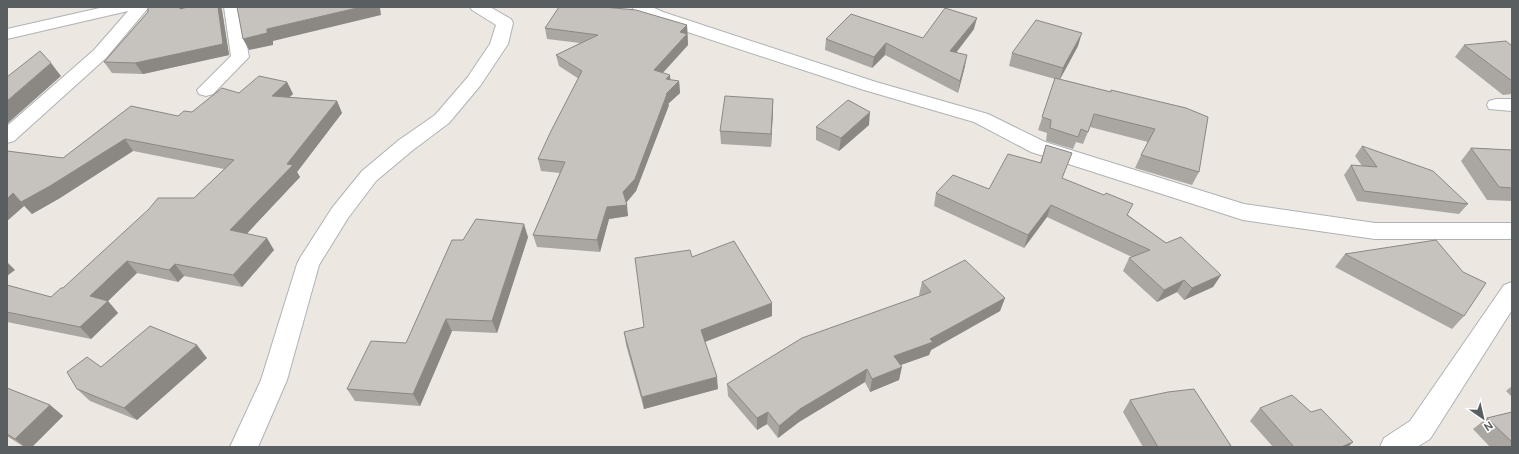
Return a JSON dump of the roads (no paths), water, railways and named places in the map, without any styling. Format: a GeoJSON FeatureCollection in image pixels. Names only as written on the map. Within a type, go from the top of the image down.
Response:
{"type":"FeatureCollection","features":[{"type":"Feature","properties":{"kind":"street"},"geometry":{"type":"LineString","coordinates":[[7,34],[126,7]]}},
{"type":"Feature","properties":{"kind":"street"},"geometry":{"type":"LineString","coordinates":[[7,137],[100,54],[141,7]]}},
{"type":"Feature","properties":{"kind":"street"},"geometry":{"type":"LineString","coordinates":[[206,90],[240,57],[232,7]]}},
{"type":"Feature","properties":{"kind":"street"},"geometry":{"type":"LineString","coordinates":[[244,447],[274,380],[308,264],[340,213],[369,176],[406,145],[442,119],[474,82],[499,44],[505,23],[478,7]]}},
{"type":"Feature","properties":{"kind":"street"},"geometry":{"type":"LineString","coordinates":[[640,7],[657,16],[847,78],[981,118],[1038,147],[1243,212],[1375,231],[1512,231]]}},
{"type":"Feature","properties":{"kind":"street"},"geometry":{"type":"LineString","coordinates":[[1394,447],[1420,430],[1512,291]]}}]}
